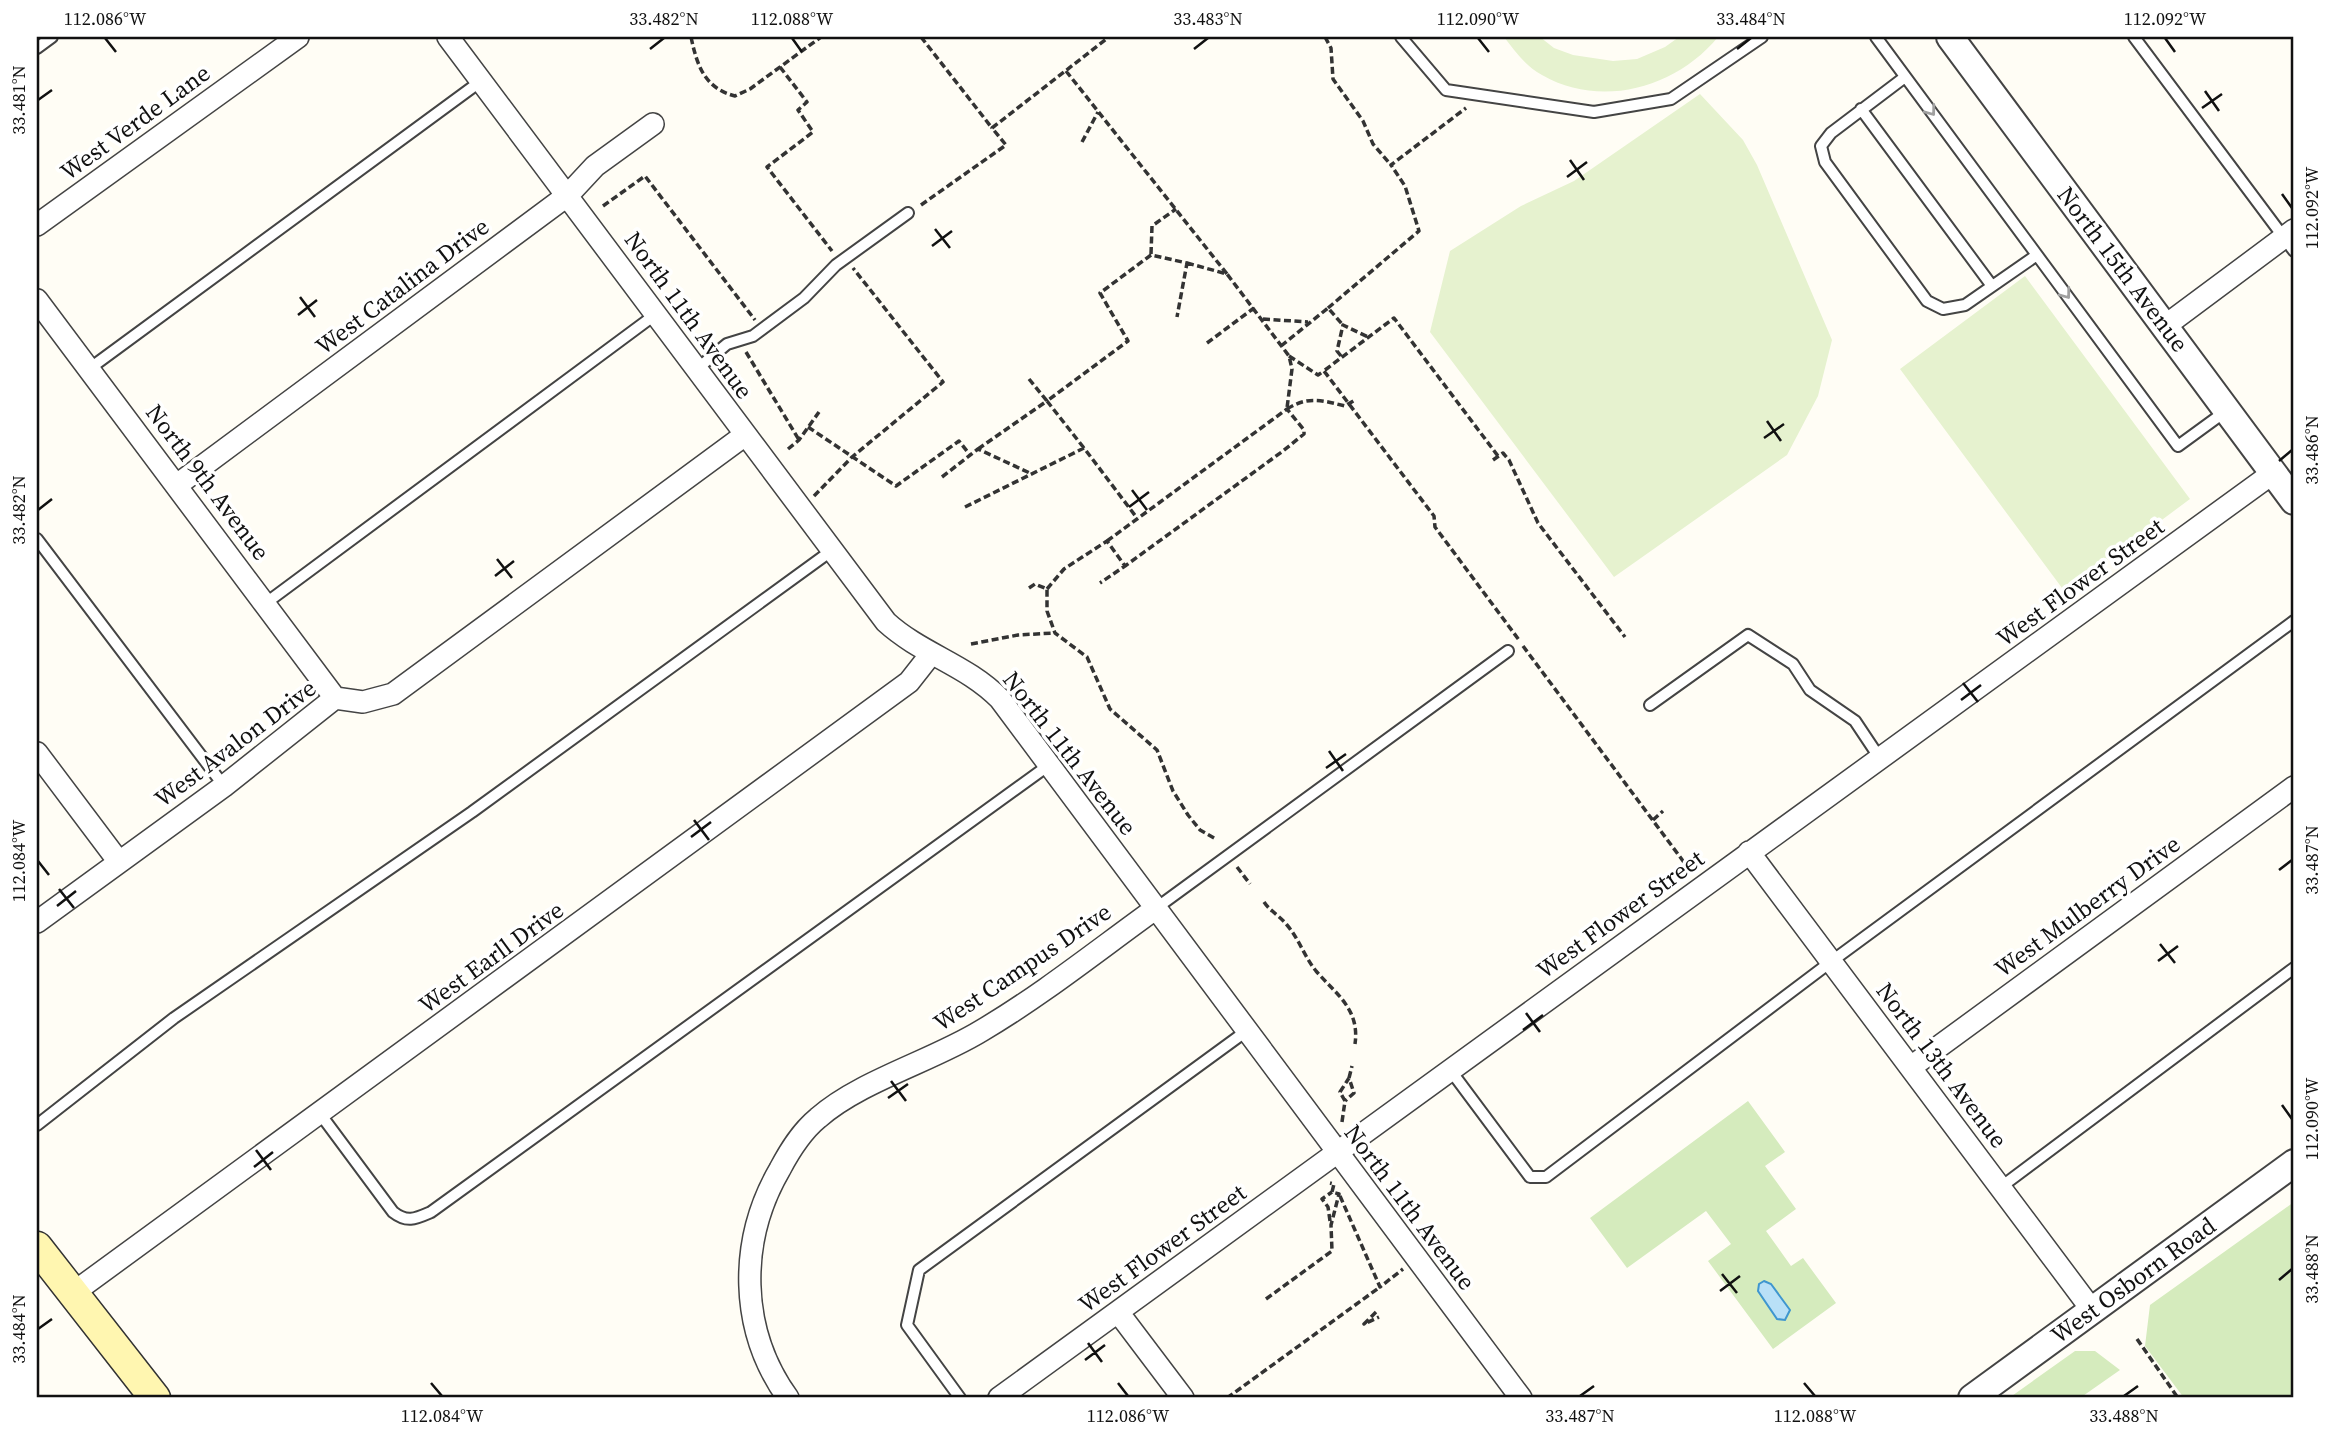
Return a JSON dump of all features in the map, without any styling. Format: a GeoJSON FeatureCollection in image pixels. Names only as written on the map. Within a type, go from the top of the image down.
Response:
{"type":"FeatureCollection","features":[{"type":"Feature","properties":{"kind":"main road"},"geometry":{"type":"LineString","coordinates":[[37,1247],[155,1398]]}},
{"type":"Feature","properties":{"kind":"street","name":"West Verde Lane"},"geometry":{"type":"LineString","coordinates":[[37,225],[298,37]]}},
{"type":"Feature","properties":{"kind":"street","name":"North 11th Avenue"},"geometry":{"type":"LineString","coordinates":[[448,37],[886,622],[905,639],[982,681],[1049,765],[1245,1032],[1521,1398]]}},
{"type":"Feature","properties":{"kind":"street","name":"North 15th Avenue"},"geometry":{"type":"LineString","coordinates":[[1950,37],[2294,501]]}},
{"type":"Feature","properties":{"kind":"street","name":"West Catalina Drive"},"geometry":{"type":"LineString","coordinates":[[177,485],[568,195],[595,166],[653,124]]}},
{"type":"Feature","properties":{"kind":"street"},"geometry":{"type":"LineString","coordinates":[[2165,326],[2291,239]]}},
{"type":"Feature","properties":{"kind":"street","name":"North 9th Avenue"},"geometry":{"type":"LineString","coordinates":[[37,300],[335,698]]}},
{"type":"Feature","properties":{"kind":"street","name":"West Avalon Drive"},"geometry":{"type":"LineString","coordinates":[[37,922],[223,786],[335,698],[363,702],[393,694],[745,435]]}},
{"type":"Feature","properties":{"kind":"street","name":"West Flower Street"},"geometry":{"type":"LineString","coordinates":[[1002,1397],[2273,473]]}},
{"type":"Feature","properties":{"kind":"street","name":"West Earll Drive"},"geometry":{"type":"LineString","coordinates":[[73,1293],[321,1115],[909,682],[931,654]]}},
{"type":"Feature","properties":{"kind":"street"},"geometry":{"type":"LineString","coordinates":[[37,753],[120,862]]}},
{"type":"Feature","properties":{"kind":"street","name":"West Mulberry Drive"},"geometry":{"type":"LineString","coordinates":[[1912,1067],[2294,787]]}},
{"type":"Feature","properties":{"kind":"street","name":"North 13th Avenue"},"geometry":{"type":"LineString","coordinates":[[1749,852],[2092,1310]]}},
{"type":"Feature","properties":{"kind":"street","name":"West Campus Drive"},"geometry":{"type":"LineString","coordinates":[[788,1398],[754,1329],[749,1258],[767,1190],[795,1143],[817,1118],[845,1098],[984,1030],[1155,909]]}},
{"type":"Feature","properties":{"kind":"street","name":"West Osborn Road"},"geometry":{"type":"LineString","coordinates":[[1972,1398],[2294,1163]]}},
{"type":"Feature","properties":{"kind":"street"},"geometry":{"type":"LineString","coordinates":[[1118,1312],[1183,1398]]}},
{"type":"Feature","properties":{"kind":"lane"},"geometry":{"type":"LineString","coordinates":[[37,48],[52,37]]}},
{"type":"Feature","properties":{"kind":"lane"},"geometry":{"type":"LineString","coordinates":[[1401,37],[1446,90],[1594,112],[1671,99],[1762,37]]}},
{"type":"Feature","properties":{"kind":"lane"},"geometry":{"type":"LineString","coordinates":[[1876,37],[2178,446],[2227,411]]}},
{"type":"Feature","properties":{"kind":"lane"},"geometry":{"type":"LineString","coordinates":[[2134,37],[2291,239]]}},
{"type":"Feature","properties":{"kind":"lane"},"geometry":{"type":"LineString","coordinates":[[1905,77],[1831,133],[1821,146],[1825,162],[1919,290],[1927,300],[1943,309],[1965,305],[2037,255]]}},
{"type":"Feature","properties":{"kind":"lane"},"geometry":{"type":"LineString","coordinates":[[89,369],[481,81]]}},
{"type":"Feature","properties":{"kind":"lane"},"geometry":{"type":"LineString","coordinates":[[1861,109],[1992,286]]}},
{"type":"Feature","properties":{"kind":"lane"},"geometry":{"type":"LineString","coordinates":[[697,369],[727,344],[753,336],[804,298],[843,260],[911,211]]}},
{"type":"Feature","properties":{"kind":"lane"},"geometry":{"type":"LineString","coordinates":[[266,603],[656,314]]}},
{"type":"Feature","properties":{"kind":"lane"},"geometry":{"type":"LineString","coordinates":[[37,538],[223,786]]}},
{"type":"Feature","properties":{"kind":"lane"},"geometry":{"type":"LineString","coordinates":[[37,1125],[184,1011],[460,820],[831,551]]}},
{"type":"Feature","properties":{"kind":"lane"},"geometry":{"type":"LineString","coordinates":[[1451,1071],[1530,1177],[1546,1177],[1832,961],[2294,621]]}},
{"type":"Feature","properties":{"kind":"lane"},"geometry":{"type":"LineString","coordinates":[[1650,705],[1748,635],[1793,664],[1810,690],[1855,720],[1879,757]]}},
{"type":"Feature","properties":{"kind":"lane"},"geometry":{"type":"LineString","coordinates":[[1155,909],[1508,651]]}},
{"type":"Feature","properties":{"kind":"lane"},"geometry":{"type":"LineString","coordinates":[[321,1115],[393,1212],[401,1219],[414,1220],[431,1212],[1049,765]]}},
{"type":"Feature","properties":{"kind":"lane"},"geometry":{"type":"LineString","coordinates":[[2001,1187],[2294,968]]}},
{"type":"Feature","properties":{"kind":"lane"},"geometry":{"type":"LineString","coordinates":[[961,1398],[907,1325],[919,1270],[1245,1032]]}},
{"type":"Feature","properties":{"kind":"path"},"geometry":{"type":"LineString","coordinates":[[691,37],[699,68],[708,83],[722,93],[735,96],[821,37]]}},
{"type":"Feature","properties":{"kind":"path"},"geometry":{"type":"LineString","coordinates":[[911,211],[1006,145],[921,37]]}},
{"type":"Feature","properties":{"kind":"path"},"geometry":{"type":"LineString","coordinates":[[992,128],[1110,37]]}},
{"type":"Feature","properties":{"kind":"path"},"geometry":{"type":"LineString","coordinates":[[1281,346],[1419,231],[1405,186],[1373,144],[1363,121],[1333,79],[1331,48],[1325,37]]}},
{"type":"Feature","properties":{"kind":"path"},"geometry":{"type":"LineString","coordinates":[[780,67],[807,102],[799,110],[813,132],[767,167],[943,382],[852,457],[800,510]]}},
{"type":"Feature","properties":{"kind":"path"},"geometry":{"type":"LineString","coordinates":[[1066,71],[1255,308],[1289,356],[1318,376],[1394,318],[1498,456]]}},
{"type":"Feature","properties":{"kind":"path"},"geometry":{"type":"LineString","coordinates":[[1391,165],[1482,96]]}},
{"type":"Feature","properties":{"kind":"path"},"geometry":{"type":"LineString","coordinates":[[1082,142],[1098,112]]}},
{"type":"Feature","properties":{"kind":"path"},"geometry":{"type":"LineString","coordinates":[[603,206],[645,176],[757,323],[746,329]]}},
{"type":"Feature","properties":{"kind":"path"},"geometry":{"type":"LineString","coordinates":[[942,477],[1128,341],[1100,293],[1150,255],[1152,226],[1176,209]]}},
{"type":"Feature","properties":{"kind":"path"},"geometry":{"type":"LineString","coordinates":[[1150,255],[1227,274]]}},
{"type":"Feature","properties":{"kind":"path"},"geometry":{"type":"LineString","coordinates":[[1177,317],[1187,263]]}},
{"type":"Feature","properties":{"kind":"path"},"geometry":{"type":"LineString","coordinates":[[1328,307],[1343,326],[1368,337]]}},
{"type":"Feature","properties":{"kind":"path"},"geometry":{"type":"LineString","coordinates":[[1207,343],[1255,308]]}},
{"type":"Feature","properties":{"kind":"path"},"geometry":{"type":"LineString","coordinates":[[1262,319],[1310,322]]}},
{"type":"Feature","properties":{"kind":"path"},"geometry":{"type":"LineString","coordinates":[[1342,357],[1337,351],[1343,326]]}},
{"type":"Feature","properties":{"kind":"path"},"geometry":{"type":"LineString","coordinates":[[739,340],[799,440]]}},
{"type":"Feature","properties":{"kind":"path"},"geometry":{"type":"LineString","coordinates":[[1100,583],[1304,435],[1304,430],[1287,409],[1292,369],[1289,356]]}},
{"type":"Feature","properties":{"kind":"path"},"geometry":{"type":"LineString","coordinates":[[1324,371],[1433,516],[1435,527],[1702,886]]}},
{"type":"Feature","properties":{"kind":"path"},"geometry":{"type":"LineString","coordinates":[[1029,379],[1137,518]]}},
{"type":"Feature","properties":{"kind":"path"},"geometry":{"type":"LineString","coordinates":[[1216,839],[1200,830],[1188,815],[1173,791],[1157,750],[1110,709],[1087,657],[1055,633],[1047,611],[1047,589],[1064,569],[1107,541],[1287,409],[1309,399],[1345,406],[1355,400]]}},
{"type":"Feature","properties":{"kind":"path"},"geometry":{"type":"LineString","coordinates":[[788,449],[799,440],[819,412]]}},
{"type":"Feature","properties":{"kind":"path"},"geometry":{"type":"LineString","coordinates":[[808,427],[896,486],[959,441],[970,455]]}},
{"type":"Feature","properties":{"kind":"path"},"geometry":{"type":"LineString","coordinates":[[965,507],[1084,448]]}},
{"type":"Feature","properties":{"kind":"path"},"geometry":{"type":"LineString","coordinates":[[978,449],[1032,474]]}},
{"type":"Feature","properties":{"kind":"path"},"geometry":{"type":"LineString","coordinates":[[1493,460],[1503,453],[1509,460],[1538,523],[1626,637]]}},
{"type":"Feature","properties":{"kind":"path"},"geometry":{"type":"LineString","coordinates":[[1107,541],[1125,566]]}},
{"type":"Feature","properties":{"kind":"path"},"geometry":{"type":"LineString","coordinates":[[1029,588],[1035,584],[1047,589]]}},
{"type":"Feature","properties":{"kind":"path"},"geometry":{"type":"LineString","coordinates":[[971,644],[1029,633],[1055,633]]}},
{"type":"Feature","properties":{"kind":"path"},"geometry":{"type":"LineString","coordinates":[[1653,820],[1663,811]]}},
{"type":"Feature","properties":{"kind":"path"},"geometry":{"type":"LineString","coordinates":[[1237,867],[1250,884]]}},
{"type":"Feature","properties":{"kind":"path"},"geometry":{"type":"LineString","coordinates":[[1264,902],[1284,921],[1310,963],[1335,988],[1350,1009],[1356,1025],[1355,1044]]}},
{"type":"Feature","properties":{"kind":"path"},"geometry":{"type":"LineString","coordinates":[[1342,1122],[1345,1101],[1340,1092],[1349,1078],[1352,1066]]}},
{"type":"Feature","properties":{"kind":"path"},"geometry":{"type":"LineString","coordinates":[[1345,1101],[1354,1093],[1349,1078]]}},
{"type":"Feature","properties":{"kind":"path"},"geometry":{"type":"LineString","coordinates":[[1266,1299],[1332,1251],[1328,1207],[1322,1199],[1332,1192],[1334,1184]]}},
{"type":"Feature","properties":{"kind":"path"},"geometry":{"type":"LineString","coordinates":[[1332,1192],[1339,1194]]}},
{"type":"Feature","properties":{"kind":"path"},"geometry":{"type":"LineString","coordinates":[[1339,1194],[1380,1287]]}},
{"type":"Feature","properties":{"kind":"path"},"geometry":{"type":"LineString","coordinates":[[1331,1225],[1339,1194]]}},
{"type":"Feature","properties":{"kind":"path"},"geometry":{"type":"LineString","coordinates":[[1227,1398],[1416,1259]]}},
{"type":"Feature","properties":{"kind":"path"},"geometry":{"type":"LineString","coordinates":[[1376,1312],[1364,1324],[1380,1317]]}},
{"type":"Feature","properties":{"kind":"path"},"geometry":{"type":"LineString","coordinates":[[2137,1339],[2178,1398]]}},
{"type":"Feature","properties":{"kind":"green space"},"geometry":{"type":"Polygon","coordinates":[[[1504,37],[1540,37],[1554,48],[1573,55],[1613,61],[1637,59],[1665,47],[1679,37],[1718,37],[1701,55],[1659,80],[1636,88],[1588,91],[1542,75],[1525,63],[1504,37]]]}},
{"type":"Feature","properties":{"kind":"green space"},"geometry":{"type":"Polygon","coordinates":[[[1700,94],[1743,140],[1757,165],[1832,340],[1818,396],[1787,455],[1614,577],[1430,332],[1450,251],[1521,206],[1574,181],[1700,94]]]}},
{"type":"Feature","properties":{"kind":"green space"},"geometry":{"type":"Polygon","coordinates":[[[2025,276],[2190,499],[2065,592],[1900,369],[2025,276]]]}},
{"type":"Feature","properties":{"kind":"green space"},"geometry":{"type":"Polygon","coordinates":[[[1748,1101],[1785,1152],[1765,1166],[1796,1209],[1766,1231],[1791,1266],[1803,1258],[1836,1303],[1773,1349],[1708,1261],[1731,1244],[1706,1211],[1627,1268],[1590,1218],[1748,1101]]]}},
{"type":"Feature","properties":{"kind":"green space"},"geometry":{"type":"Polygon","coordinates":[[[2294,1202],[2294,1398],[2184,1398],[2145,1346],[2150,1305],[2294,1202]]]}},
{"type":"Feature","properties":{"kind":"green space"},"geometry":{"type":"Polygon","coordinates":[[[2075,1351],[2095,1351],[2120,1370],[2080,1398],[2009,1398],[2075,1351]]]}},
{"type":"Feature","properties":{"kind":"water"},"geometry":{"type":"Polygon","coordinates":[[[1764,1281],[1771,1284],[1790,1310],[1785,1320],[1777,1319],[1758,1291],[1759,1284],[1764,1281]]]}}]}
